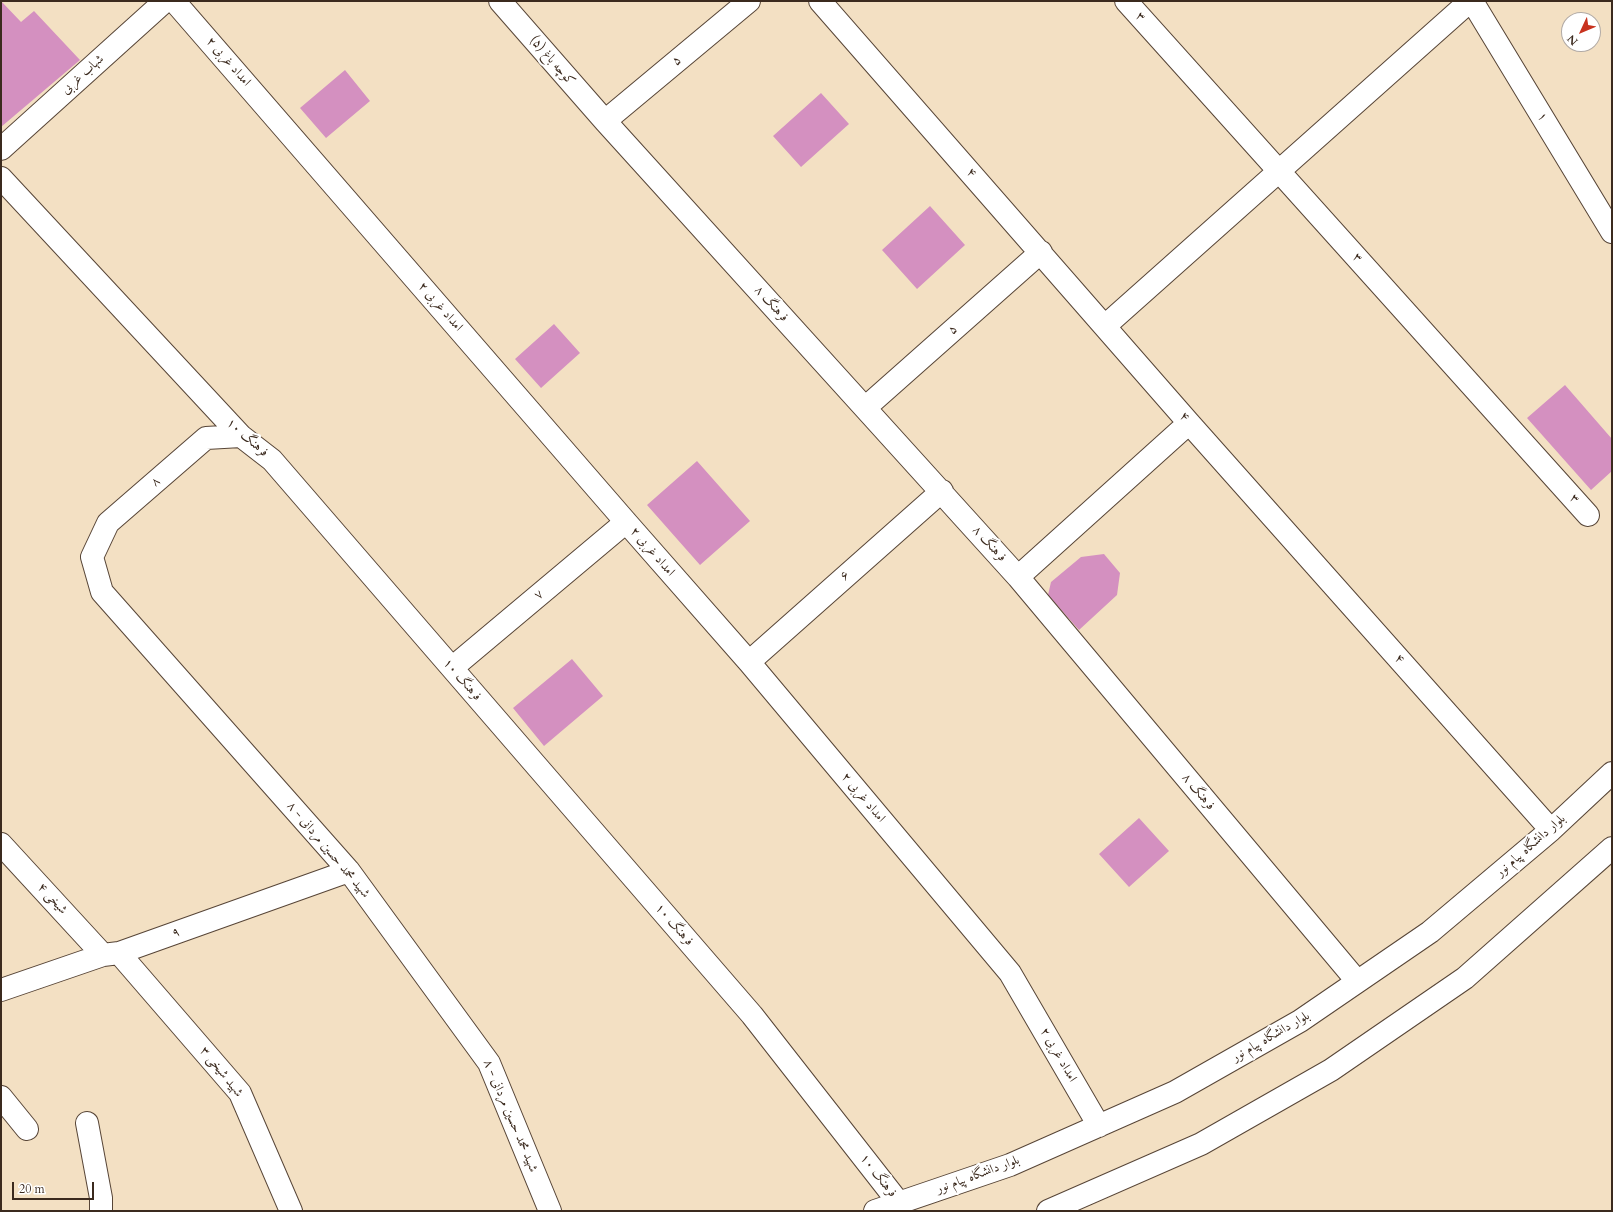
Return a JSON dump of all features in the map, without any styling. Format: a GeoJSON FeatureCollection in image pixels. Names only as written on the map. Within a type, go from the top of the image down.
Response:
{"type":"FeatureCollection","features":[{"type":"Feature","properties":{"kind":"street","name":"شهاب غربی"},"geometry":{"type":"LineString","coordinates":[[1,149],[165,1]]}},
{"type":"Feature","properties":{"kind":"street","name":"امداد غربی ۲"},"geometry":{"type":"LineString","coordinates":[[174,1],[749,662],[1010,973],[1099,1126]]}},
{"type":"Feature","properties":{"kind":"street","name":"کوچه باغ (۵)"},"geometry":{"type":"LineString","coordinates":[[500,1],[605,121]]}},
{"type":"Feature","properties":{"kind":"street","name":"۵"},"geometry":{"type":"LineString","coordinates":[[605,121],[749,1]]}},
{"type":"Feature","properties":{"kind":"street","name":"۴"},"geometry":{"type":"LineString","coordinates":[[820,1],[1190,423],[1551,830]]}},
{"type":"Feature","properties":{"kind":"street","name":"۳"},"geometry":{"type":"LineString","coordinates":[[1126,1],[1588,516]]}},
{"type":"Feature","properties":{"kind":"street"},"geometry":{"type":"LineString","coordinates":[[1105,326],[1471,1]]}},
{"type":"Feature","properties":{"kind":"street","name":"۱"},"geometry":{"type":"LineString","coordinates":[[1471,1],[1612,232]]}},
{"type":"Feature","properties":{"kind":"street","name":"فرهنگ ۸"},"geometry":{"type":"LineString","coordinates":[[605,121],[942,491],[1018,577],[1357,981]]}},
{"type":"Feature","properties":{"kind":"street","name":"فرهنگ ۱۰"},"geometry":{"type":"LineString","coordinates":[[1,178],[241,436],[272,460],[752,1015],[899,1203]]}},
{"type":"Feature","properties":{"kind":"street","name":"۵"},"geometry":{"type":"LineString","coordinates":[[866,408],[1041,252]]}},
{"type":"Feature","properties":{"kind":"street"},"geometry":{"type":"LineString","coordinates":[[1018,577],[1190,423]]}},
{"type":"Feature","properties":{"kind":"street","name":"۸"},"geometry":{"type":"LineString","coordinates":[[92,558],[108,523],[206,438],[241,436]]}},
{"type":"Feature","properties":{"kind":"street","name":"۶"},"geometry":{"type":"LineString","coordinates":[[749,662],[942,491]]}},
{"type":"Feature","properties":{"kind":"street","name":"۷"},"geometry":{"type":"LineString","coordinates":[[452,668],[626,522]]}},
{"type":"Feature","properties":{"kind":"street","name":"شهید محمد حسین مردانی - ۸"},"geometry":{"type":"LineString","coordinates":[[92,558],[102,592],[349,871],[489,1063],[550,1211]]}},
{"type":"Feature","properties":{"kind":"street","name":"بلوار دانشگاه پیام نور"},"geometry":{"type":"LineString","coordinates":[[875,1211],[1010,1165],[1099,1126],[1175,1092],[1300,1021],[1430,932],[1551,830],[1612,773]]}},
{"type":"Feature","properties":{"kind":"street","name":"شیخی ۴"},"geometry":{"type":"LineString","coordinates":[[1,844],[111,954]]}},
{"type":"Feature","properties":{"kind":"street"},"geometry":{"type":"LineString","coordinates":[[1048,1211],[1201,1144],[1331,1070],[1465,978],[1612,848]]}},
{"type":"Feature","properties":{"kind":"street","name":"۹"},"geometry":{"type":"LineString","coordinates":[[1,990],[111,954],[349,871]]}},
{"type":"Feature","properties":{"kind":"street","name":"شهید شیخی ۳"},"geometry":{"type":"LineString","coordinates":[[111,954],[240,1093],[291,1211]]}},
{"type":"Feature","properties":{"kind":"street"},"geometry":{"type":"LineString","coordinates":[[1,1097],[27,1129]]}},
{"type":"Feature","properties":{"kind":"street"},"geometry":{"type":"LineString","coordinates":[[86,1123],[101,1198],[101,1211]]}},
{"type":"Feature","properties":{"kind":"building"},"geometry":{"type":"Polygon","coordinates":[[[1,1],[21,22],[34,11],[80,60],[1,127],[1,1]]]}},
{"type":"Feature","properties":{"kind":"building"},"geometry":{"type":"Polygon","coordinates":[[[345,70],[370,101],[326,138],[300,108],[345,70]]]}},
{"type":"Feature","properties":{"kind":"building"},"geometry":{"type":"Polygon","coordinates":[[[821,93],[849,124],[801,167],[773,136],[821,93]]]}},
{"type":"Feature","properties":{"kind":"building"},"geometry":{"type":"Polygon","coordinates":[[[930,206],[965,245],[917,289],[882,250],[930,206]]]}},
{"type":"Feature","properties":{"kind":"building"},"geometry":{"type":"Polygon","coordinates":[[[554,324],[580,353],[541,388],[515,359],[554,324]]]}},
{"type":"Feature","properties":{"kind":"building"},"geometry":{"type":"Polygon","coordinates":[[[1565,385],[1612,439],[1612,471],[1591,490],[1527,418],[1565,385]]]}},
{"type":"Feature","properties":{"kind":"building"},"geometry":{"type":"Polygon","coordinates":[[[697,461],[750,521],[700,565],[647,505],[697,461]]]}},
{"type":"Feature","properties":{"kind":"building"},"geometry":{"type":"Polygon","coordinates":[[[1104,554],[1120,573],[1117,595],[1079,630],[1048,595],[1051,582],[1081,557],[1104,554]]]}},
{"type":"Feature","properties":{"kind":"building"},"geometry":{"type":"Polygon","coordinates":[[[572,659],[603,696],[544,746],[513,708],[572,659]]]}},
{"type":"Feature","properties":{"kind":"building"},"geometry":{"type":"Polygon","coordinates":[[[1139,818],[1169,851],[1129,887],[1099,854],[1139,818]]]}}]}
